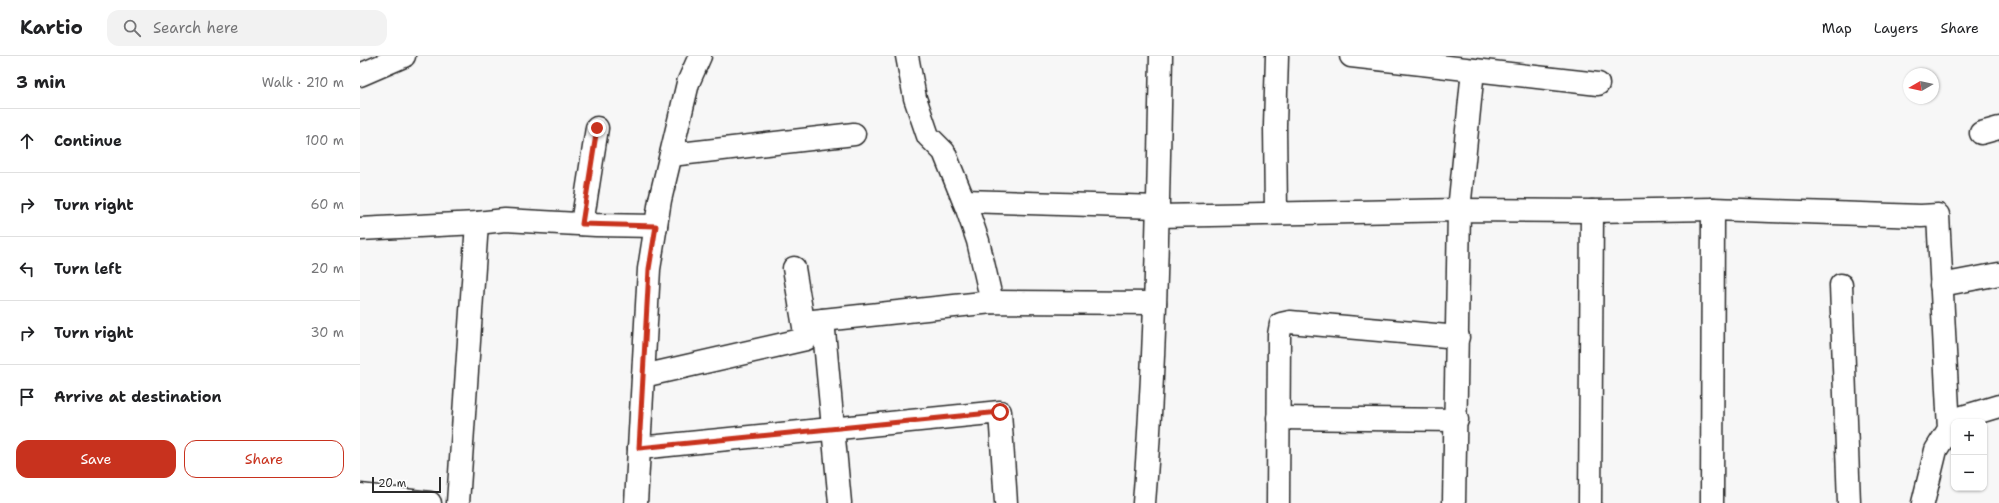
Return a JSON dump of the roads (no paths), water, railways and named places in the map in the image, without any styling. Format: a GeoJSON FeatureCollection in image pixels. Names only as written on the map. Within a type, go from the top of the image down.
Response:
{"type":"FeatureCollection","features":[{"type":"Feature","properties":{"kind":"street"},"geometry":{"type":"LineString","coordinates":[[360,76],[404,56]]}},
{"type":"Feature","properties":{"kind":"street"},"geometry":{"type":"LineString","coordinates":[[636,503],[649,269],[660,200],[688,83],[700,56]]}},
{"type":"Feature","properties":{"kind":"street"},"geometry":{"type":"LineString","coordinates":[[909,56],[914,98],[928,136],[944,152],[964,201],[978,241],[992,302]]}},
{"type":"Feature","properties":{"kind":"street"},"geometry":{"type":"LineString","coordinates":[[1144,503],[1151,418],[1158,212],[1161,56]]}},
{"type":"Feature","properties":{"kind":"street"},"geometry":{"type":"LineString","coordinates":[[1276,213],[1274,126],[1277,56]]}},
{"type":"Feature","properties":{"kind":"street"},"geometry":{"type":"LineString","coordinates":[[1351,56],[1598,84]]}},
{"type":"Feature","properties":{"kind":"street"},"geometry":{"type":"LineString","coordinates":[[1454,503],[1457,420],[1459,210],[1474,70]]}},
{"type":"Feature","properties":{"kind":"street"},"geometry":{"type":"LineString","coordinates":[[582,224],[597,128]]}},
{"type":"Feature","properties":{"kind":"street"},"geometry":{"type":"LineString","coordinates":[[671,155],[854,134]]}},
{"type":"Feature","properties":{"kind":"street"},"geometry":{"type":"LineString","coordinates":[[964,201],[1158,212],[1276,213],[1459,210],[1592,211],[1713,209],[1921,216],[1938,215],[1949,429],[1936,450],[1923,503]]}},
{"type":"Feature","properties":{"kind":"street"},"geometry":{"type":"LineString","coordinates":[[1712,503],[1713,209]]}},
{"type":"Feature","properties":{"kind":"street"},"geometry":{"type":"LineString","coordinates":[[1590,503],[1592,211]]}},
{"type":"Feature","properties":{"kind":"street"},"geometry":{"type":"LineString","coordinates":[[360,228],[478,223],[505,220],[656,226]]}},
{"type":"Feature","properties":{"kind":"street"},"geometry":{"type":"LineString","coordinates":[[458,503],[478,223]]}},
{"type":"Feature","properties":{"kind":"street"},"geometry":{"type":"LineString","coordinates":[[794,268],[813,321],[833,429],[840,503]]}},
{"type":"Feature","properties":{"kind":"street"},"geometry":{"type":"LineString","coordinates":[[1941,285],[1999,274]]}},
{"type":"Feature","properties":{"kind":"street"},"geometry":{"type":"LineString","coordinates":[[1841,285],[1849,503]]}},
{"type":"Feature","properties":{"kind":"street"},"geometry":{"type":"LineString","coordinates":[[813,321],[992,302],[1155,303]]}},
{"type":"Feature","properties":{"kind":"street"},"geometry":{"type":"LineString","coordinates":[[643,376],[806,339],[813,321]]}},
{"type":"Feature","properties":{"kind":"street"},"geometry":{"type":"LineString","coordinates":[[1278,503],[1278,335],[1281,324],[1290,322],[1458,337]]}},
{"type":"Feature","properties":{"kind":"street"},"geometry":{"type":"LineString","coordinates":[[1949,421],[1999,406]]}},
{"type":"Feature","properties":{"kind":"street"},"geometry":{"type":"LineString","coordinates":[[639,448],[1000,412],[1006,503]]}},
{"type":"Feature","properties":{"kind":"street"},"geometry":{"type":"LineString","coordinates":[[1278,418],[1457,420]]}},
{"type":"Feature","properties":{"kind":"street"},"geometry":{"type":"LineString","coordinates":[[370,498],[430,503]]}}]}
